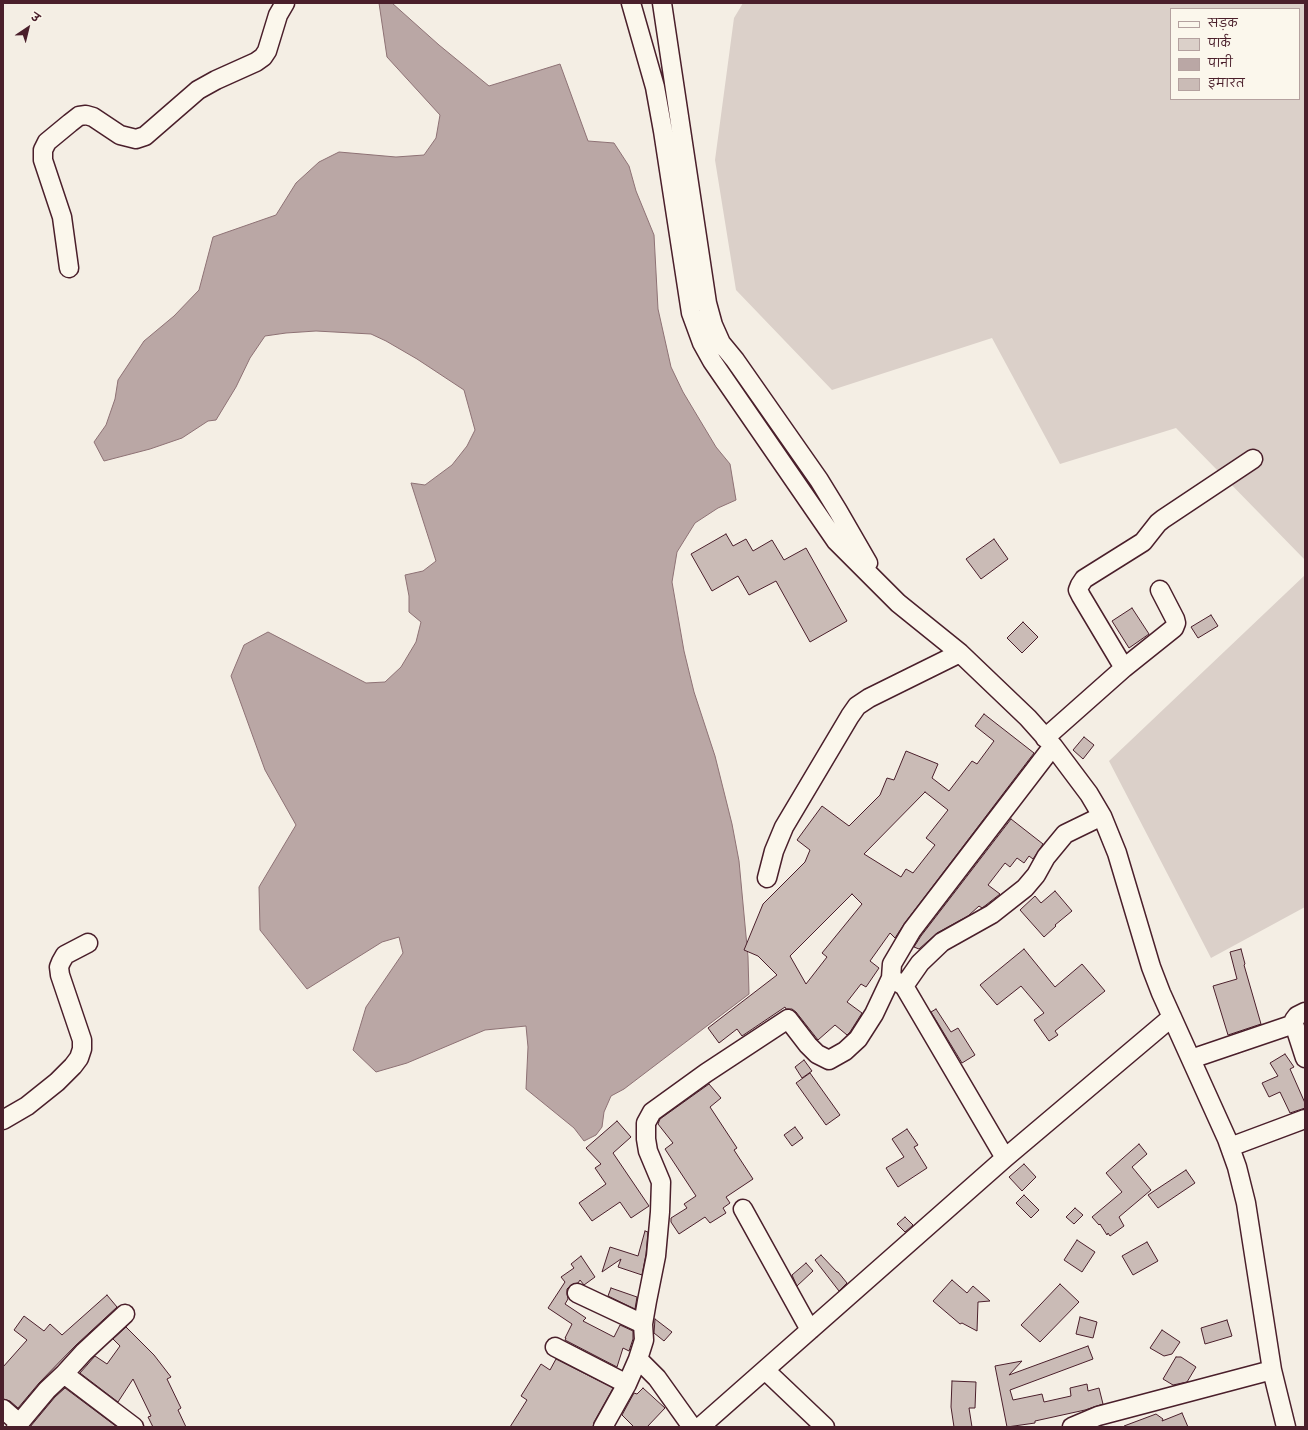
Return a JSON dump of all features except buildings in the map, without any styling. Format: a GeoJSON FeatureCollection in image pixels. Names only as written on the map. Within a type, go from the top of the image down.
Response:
{"type":"FeatureCollection","features":[{"type":"Feature","properties":{"kind":"street"},"geometry":{"type":"LineString","coordinates":[[69,268],[62,217],[43,160],[43,150],[47,142],[79,116],[86,115],[93,117],[120,135],[136,139],[145,136],[198,90],[256,62],[263,56],[267,51],[278,15],[284,3]]}},
{"type":"Feature","properties":{"kind":"street"},"geometry":{"type":"LineString","coordinates":[[631,3],[655,87],[667,154],[691,313],[700,338],[712,361],[828,529],[852,558],[898,603],[960,653],[1028,718],[1049,742],[1089,794],[1102,816],[1117,853],[1151,968],[1230,1147],[1237,1167],[1246,1203],[1272,1370],[1286,1427]]}},
{"type":"Feature","properties":{"kind":"street"},"geometry":{"type":"LineString","coordinates":[[662,3],[707,303],[713,325],[721,343],[819,480],[883,588]]}},
{"type":"Feature","properties":{"kind":"street"},"geometry":{"type":"LineString","coordinates":[[1124,668],[1081,596],[1078,590],[1080,585],[1084,579],[1143,542],[1163,519],[1253,459]]}},
{"type":"Feature","properties":{"kind":"street"},"geometry":{"type":"LineString","coordinates":[[1005,1158],[897,982],[892,964],[912,930],[1049,742],[1124,668],[1174,628],[1176,619],[1160,590]]}},
{"type":"Feature","properties":{"kind":"street"},"geometry":{"type":"LineString","coordinates":[[767,878],[774,851],[784,827],[857,706],[960,653]]}},
{"type":"Feature","properties":{"kind":"street"},"geometry":{"type":"LineString","coordinates":[[603,1427],[627,1384],[638,1359],[644,1340],[643,1324],[646,1301],[656,1256],[660,1212],[661,1182],[648,1151],[646,1139],[646,1123],[652,1112],[700,1077],[788,1019],[817,1054],[829,1060],[845,1051],[858,1039],[897,982],[942,942],[992,914],[1025,888],[1036,875],[1046,857],[1065,834],[1102,816]]}},
{"type":"Feature","properties":{"kind":"street"},"geometry":{"type":"LineString","coordinates":[[3,1120],[27,1106],[57,1082],[79,1058],[82,1049],[82,1040],[60,975],[59,967],[66,955],[88,943]]}},
{"type":"Feature","properties":{"kind":"street"},"geometry":{"type":"LineString","coordinates":[[700,1427],[1005,1158],[1172,1017]]}},
{"type":"Feature","properties":{"kind":"street"},"geometry":{"type":"LineString","coordinates":[[1191,1059],[1299,1018],[1305,1058]]}},
{"type":"Feature","properties":{"kind":"street"},"geometry":{"type":"LineString","coordinates":[[1230,1147],[1305,1119]]}},
{"type":"Feature","properties":{"kind":"street"},"geometry":{"type":"LineString","coordinates":[[743,1210],[810,1330]]}},
{"type":"Feature","properties":{"kind":"street"},"geometry":{"type":"LineString","coordinates":[[577,1293],[643,1324]]}},
{"type":"Feature","properties":{"kind":"street"},"geometry":{"type":"LineString","coordinates":[[3,1409],[18,1425],[47,1390],[84,1352],[125,1314]]}},
{"type":"Feature","properties":{"kind":"street"},"geometry":{"type":"LineString","coordinates":[[555,1347],[627,1384]]}},
{"type":"Feature","properties":{"kind":"street"},"geometry":{"type":"LineString","coordinates":[[638,1359],[657,1378],[692,1427]]}},
{"type":"Feature","properties":{"kind":"street"},"geometry":{"type":"LineString","coordinates":[[765,1370],[825,1427]]}},
{"type":"Feature","properties":{"kind":"street"},"geometry":{"type":"LineString","coordinates":[[1072,1427],[1098,1416],[1272,1370]]}},
{"type":"Feature","properties":{"kind":"street"},"geometry":{"type":"LineString","coordinates":[[64,1374],[134,1427]]}},
{"type":"Feature","properties":{"kind":"green space"},"geometry":{"type":"Polygon","coordinates":[[[743,3],[1305,3],[1305,560],[1176,428],[1060,464],[992,338],[832,390],[736,290],[715,160],[734,18],[743,3]]]}},
{"type":"Feature","properties":{"kind":"green space"},"geometry":{"type":"Polygon","coordinates":[[[1305,575],[1305,907],[1211,958],[1109,761],[1305,575]]]}},
{"type":"Feature","properties":{"kind":"water"},"geometry":{"type":"Polygon","coordinates":[[[379,3],[392,3],[439,45],[489,86],[560,64],[588,141],[614,143],[629,166],[636,191],[654,235],[658,309],[671,367],[683,392],[716,447],[730,464],[736,500],[718,508],[695,523],[677,552],[672,582],[684,651],[694,692],[715,756],[732,824],[739,861],[748,957],[749,994],[624,1089],[611,1096],[604,1112],[602,1127],[596,1135],[584,1141],[574,1128],[526,1089],[528,1047],[526,1026],[485,1030],[407,1063],[376,1072],[353,1050],[366,1007],[403,953],[399,937],[382,942],[307,989],[260,930],[259,887],[296,825],[265,770],[231,676],[244,645],[268,632],[366,683],[385,682],[401,667],[416,642],[421,622],[409,612],[409,596],[405,575],[423,571],[436,561],[411,483],[425,485],[452,465],[467,446],[475,430],[464,390],[417,359],[371,334],[316,331],[286,333],[265,336],[250,358],[236,387],[216,420],[208,421],[182,438],[150,449],[104,461],[94,442],[106,425],[115,399],[118,380],[144,341],[174,316],[199,290],[213,237],[276,215],[296,183],[319,162],[339,152],[396,157],[424,155],[436,138],[440,115],[387,57],[379,3]]]}}]}
